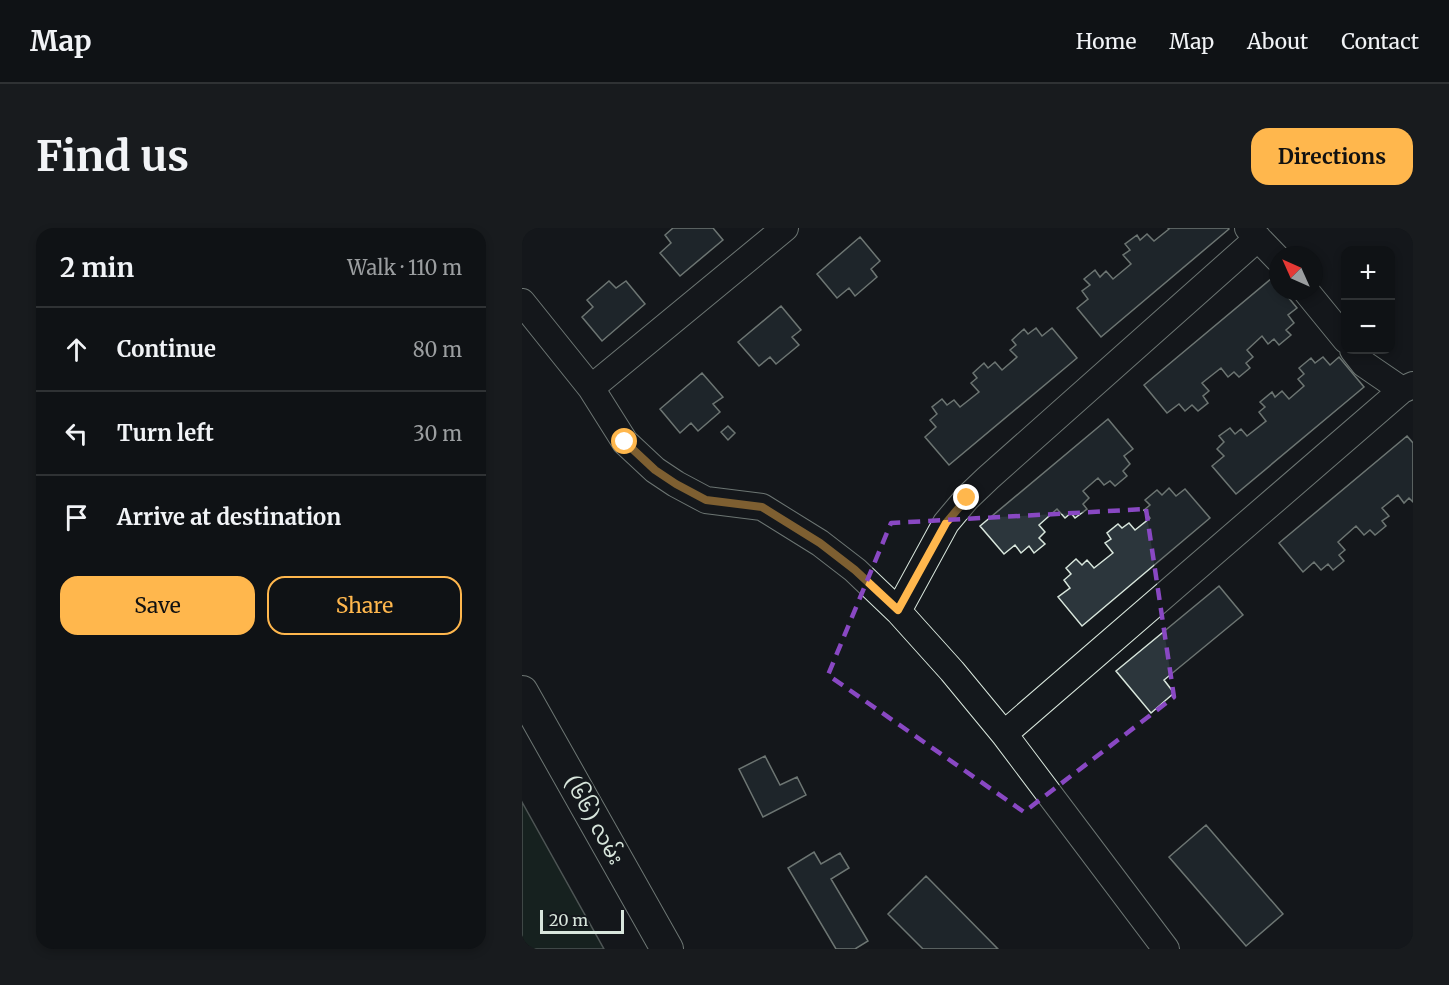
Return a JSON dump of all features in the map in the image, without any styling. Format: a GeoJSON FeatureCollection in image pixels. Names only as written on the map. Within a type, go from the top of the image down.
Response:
{"type":"FeatureCollection","features":[{"type":"Feature","properties":{"kind":"street"},"geometry":{"type":"LineString","coordinates":[[591,388],[785,228]]}},
{"type":"Feature","properties":{"kind":"street"},"geometry":{"type":"LineString","coordinates":[[898,610],[946,523],[967,498],[1253,233],[1269,250]]}},
{"type":"Feature","properties":{"kind":"street"},"geometry":{"type":"LineString","coordinates":[[1313,300],[1341,334]]}},
{"type":"Feature","properties":{"kind":"street"},"geometry":{"type":"LineString","coordinates":[[522,302],[591,388],[625,442],[655,470],[706,500],[762,507],[820,543],[855,570],[898,610],[1004,734],[1166,949]]}},
{"type":"Feature","properties":{"kind":"street"},"geometry":{"type":"LineString","coordinates":[[1004,734],[1408,388],[1364,364],[1356,354]]}},
{"type":"Feature","properties":{"kind":"street","name":"(၆၆) လမ်း"},"geometry":{"type":"LineString","coordinates":[[522,692],[667,949]]}},
{"type":"Feature","properties":{"kind":"highlighted area"},"geometry":{"type":"Polygon","coordinates":[[[1146,509],[1174,697],[1024,812],[828,675],[891,523],[1146,509]]]}},
{"type":"Feature","properties":{"kind":"green space"},"geometry":{"type":"Polygon","coordinates":[[[522,802],[604,949],[522,949],[522,802]]]}},
{"type":"Feature","properties":{"kind":"building"},"geometry":{"type":"Polygon","coordinates":[[[673,228],[713,228],[723,240],[680,276],[660,253],[671,243],[665,235],[673,228]]]}},
{"type":"Feature","properties":{"kind":"building"},"geometry":{"type":"Polygon","coordinates":[[[1168,228],[1229,229],[1101,337],[1077,308],[1088,299],[1082,291],[1090,285],[1084,279],[1095,270],[1100,277],[1106,271],[1113,279],[1131,264],[1123,255],[1130,250],[1125,244],[1137,235],[1140,240],[1147,234],[1154,241],[1168,228]]]}},
{"type":"Feature","properties":{"kind":"building"},"geometry":{"type":"Polygon","coordinates":[[[860,237],[880,261],[871,269],[877,277],[855,296],[849,288],[837,298],[817,274],[860,237]]]}},
{"type":"Feature","properties":{"kind":"building"},"geometry":{"type":"Polygon","coordinates":[[[609,281],[616,288],[626,281],[645,304],[602,341],[582,317],[593,307],[587,300],[609,281]]]}},
{"type":"Feature","properties":{"kind":"building"},"geometry":{"type":"Polygon","coordinates":[[[1269,281],[1269,300],[1290,300],[1297,308],[1288,315],[1294,323],[1286,330],[1291,335],[1279,345],[1274,339],[1268,344],[1262,336],[1247,350],[1253,357],[1246,363],[1250,368],[1239,377],[1234,372],[1228,377],[1221,368],[1202,383],[1209,391],[1203,396],[1208,403],[1198,411],[1192,405],[1185,411],[1179,404],[1167,413],[1144,385],[1269,281]]]}},
{"type":"Feature","properties":{"kind":"building"},"geometry":{"type":"Polygon","coordinates":[[[781,306],[801,330],[792,337],[799,345],[776,364],[770,357],[759,366],[738,342],[781,306]]]}},
{"type":"Feature","properties":{"kind":"building"},"geometry":{"type":"Polygon","coordinates":[[[1036,328],[1042,336],[1052,328],[1077,358],[949,465],[925,437],[936,427],[930,420],[937,414],[932,407],[942,399],[947,405],[954,400],[960,407],[979,392],[971,383],[977,378],[973,373],[984,363],[988,368],[995,362],[1002,370],[1017,357],[1010,350],[1016,345],[1012,340],[1024,329],[1028,334],[1036,328]]]}},
{"type":"Feature","properties":{"kind":"building"},"geometry":{"type":"Polygon","coordinates":[[[1323,357],[1330,365],[1339,357],[1364,387],[1236,494],[1212,466],[1224,456],[1217,449],[1224,442],[1219,436],[1230,428],[1235,434],[1241,429],[1247,436],[1266,421],[1259,412],[1265,407],[1260,402],[1272,392],[1275,397],[1282,391],[1289,399],[1304,386],[1298,379],[1304,374],[1299,368],[1311,358],[1315,363],[1323,357]]]}},
{"type":"Feature","properties":{"kind":"building"},"geometry":{"type":"Polygon","coordinates":[[[702,373],[723,397],[713,404],[720,412],[698,431],[691,423],[680,433],[660,409],[702,373]]]}},
{"type":"Feature","properties":{"kind":"building"},"geometry":{"type":"Polygon","coordinates":[[[1108,419],[1133,449],[1124,456],[1130,464],[1123,471],[1127,476],[1115,486],[1110,481],[1104,485],[1098,478],[1083,491],[1089,498],[1083,504],[1087,509],[1075,518],[1071,513],[1065,518],[1057,509],[1039,525],[1045,532],[1039,538],[1045,544],[1034,553],[1029,546],[1021,553],[1015,545],[1004,554],[980,526],[1108,419]]]}},
{"type":"Feature","properties":{"kind":"building"},"geometry":{"type":"Polygon","coordinates":[[[728,426],[735,433],[728,440],[721,432],[728,426]]]}},
{"type":"Feature","properties":{"kind":"building"},"geometry":{"type":"Polygon","coordinates":[[[1407,436],[1413,443],[1413,502],[1409,498],[1404,503],[1398,495],[1382,508],[1389,516],[1382,521],[1386,526],[1375,535],[1370,530],[1364,535],[1356,526],[1338,542],[1345,550],[1339,555],[1344,561],[1333,570],[1328,564],[1321,570],[1314,562],[1303,572],[1279,543],[1407,436]]]}},
{"type":"Feature","properties":{"kind":"building"},"geometry":{"type":"Polygon","coordinates":[[[1169,488],[1176,496],[1185,489],[1210,518],[1082,626],[1058,597],[1070,588],[1064,580],[1071,574],[1066,568],[1076,559],[1082,565],[1087,560],[1094,568],[1113,553],[1105,543],[1111,539],[1107,533],[1118,524],[1122,528],[1129,523],[1135,530],[1150,518],[1144,510],[1150,505],[1145,500],[1157,490],[1162,495],[1169,488]]]}},
{"type":"Feature","properties":{"kind":"building"},"geometry":{"type":"Polygon","coordinates":[[[1219,586],[1243,615],[1164,680],[1174,693],[1151,713],[1116,671],[1219,586]]]}},
{"type":"Feature","properties":{"kind":"building"},"geometry":{"type":"Polygon","coordinates":[[[765,756],[780,785],[797,777],[806,795],[763,817],[739,769],[765,756]]]}},
{"type":"Feature","properties":{"kind":"building"},"geometry":{"type":"Polygon","coordinates":[[[1206,825],[1283,914],[1246,946],[1169,857],[1206,825]]]}},
{"type":"Feature","properties":{"kind":"building"},"geometry":{"type":"Polygon","coordinates":[[[814,852],[821,864],[840,853],[849,868],[831,879],[868,941],[855,949],[836,949],[788,868],[814,852]]]}},
{"type":"Feature","properties":{"kind":"building"},"geometry":{"type":"Polygon","coordinates":[[[926,876],[998,949],[923,949],[888,914],[926,876]]]}},
{"type":"Feature","properties":{"kind":"route"},"geometry":{"type":"LineString","coordinates":[[625,442],[655,470],[706,500],[762,507],[820,543],[855,570],[898,610],[946,523],[967,498]]}}]}
